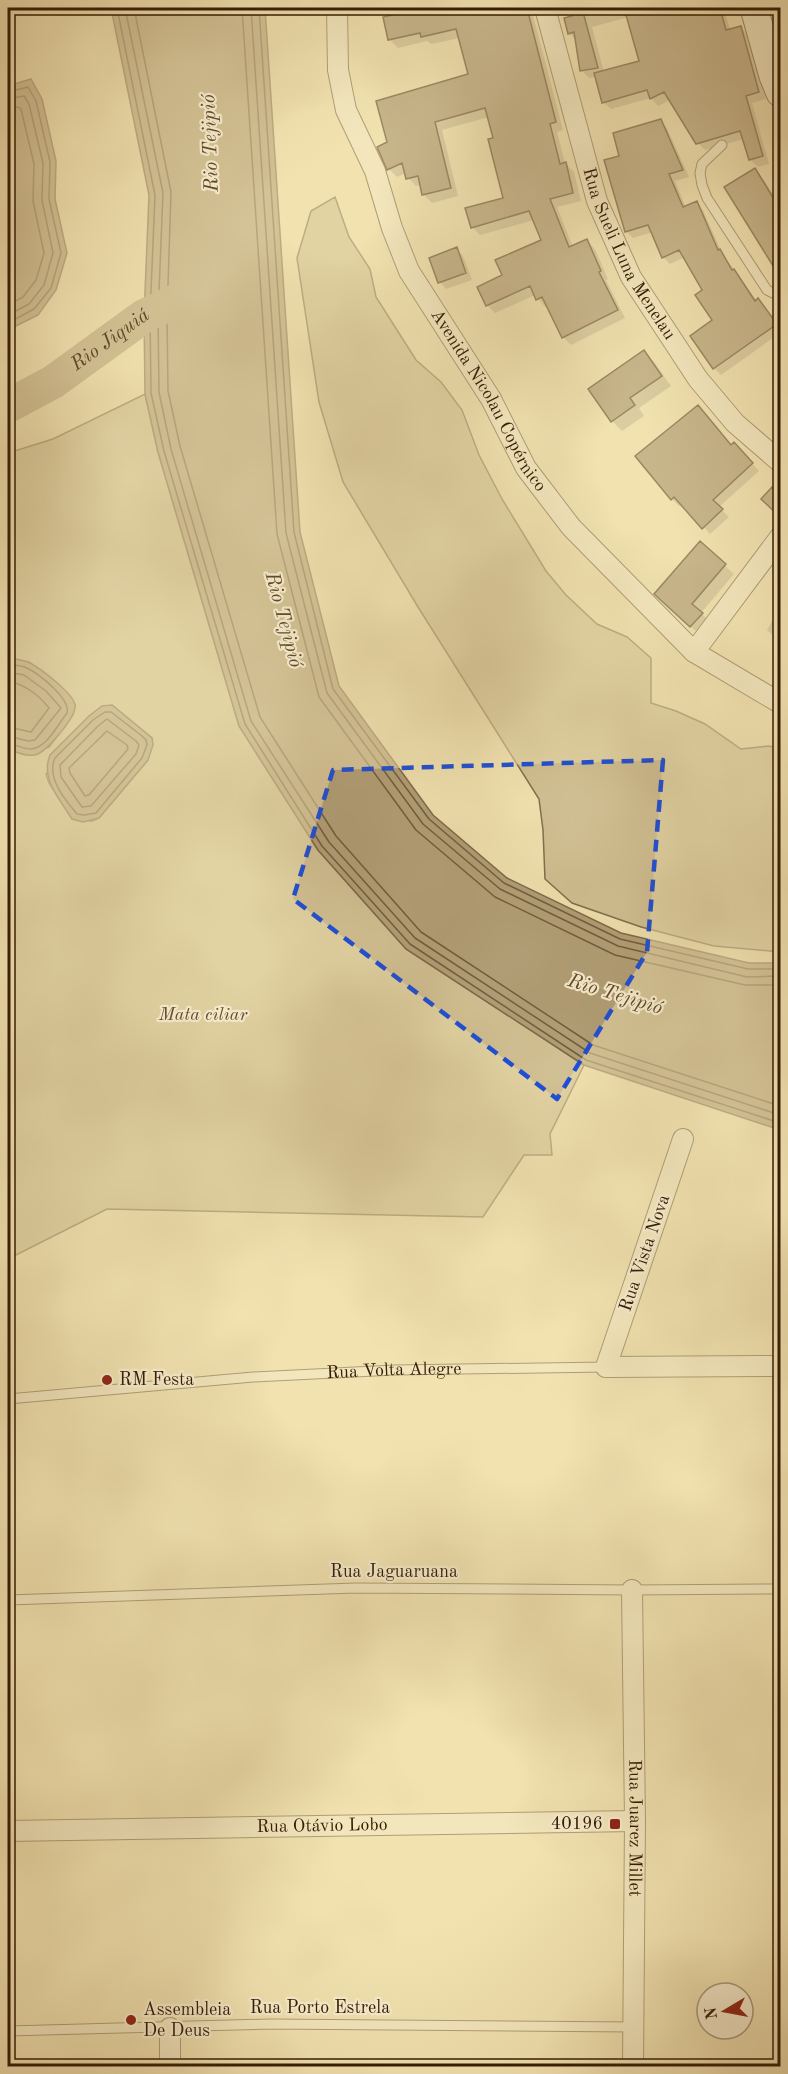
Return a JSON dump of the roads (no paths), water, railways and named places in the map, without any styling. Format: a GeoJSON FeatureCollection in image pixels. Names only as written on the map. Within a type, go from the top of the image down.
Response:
{"type":"FeatureCollection","features":[{"type":"Feature","properties":{"kind":"street","name":"Avenida Nicolau Copérnico"},"geometry":{"type":"LineString","coordinates":[[337,8],[338,70],[346,110],[375,171],[392,228],[409,271],[491,399],[526,468],[572,527],[693,652],[780,703]]}},
{"type":"Feature","properties":{"kind":"street","name":"Rua Sueli Luna Menelau"},"geometry":{"type":"LineString","coordinates":[[545,8],[597,201],[631,277],[698,379],[735,423],[780,462]]}},
{"type":"Feature","properties":{"kind":"street"},"geometry":{"type":"LineString","coordinates":[[754,8],[778,81]]}},
{"type":"Feature","properties":{"kind":"street"},"geometry":{"type":"LineString","coordinates":[[693,652],[780,537]]}},
{"type":"Feature","properties":{"kind":"street","name":"Rua Vista Nova"},"geometry":{"type":"LineString","coordinates":[[606,1367],[683,1139]]}},
{"type":"Feature","properties":{"kind":"street","name":"Rua Volta Alegre"},"geometry":{"type":"LineString","coordinates":[[606,1367],[780,1366]]}},
{"type":"Feature","properties":{"kind":"street","name":"Rua Juarez Millet"},"geometry":{"type":"LineString","coordinates":[[632,1590],[635,1821],[633,2067]]}},
{"type":"Feature","properties":{"kind":"street","name":"Rua Otávio Lobo"},"geometry":{"type":"LineString","coordinates":[[8,1831],[635,1821]]}},
{"type":"Feature","properties":{"kind":"street"},"geometry":{"type":"LineString","coordinates":[[170,2028],[170,2067]]}},
{"type":"Feature","properties":{"kind":"lane"},"geometry":{"type":"LineString","coordinates":[[722,145],[702,164],[700,173],[706,198],[767,290],[780,293]]}},
{"type":"Feature","properties":{"kind":"lane","name":"Rua Volta Alegre"},"geometry":{"type":"LineString","coordinates":[[8,1399],[253,1377],[395,1370],[606,1367]]}},
{"type":"Feature","properties":{"kind":"lane","name":"Rua Jaguaruana"},"geometry":{"type":"LineString","coordinates":[[8,1600],[356,1588],[632,1590],[780,1588]]}},
{"type":"Feature","properties":{"kind":"lane","name":"Rua Porto Estrela"},"geometry":{"type":"LineString","coordinates":[[8,2031],[270,2024],[633,2027]]}},
{"type":"Feature","properties":{"kind":"water","name":"Rio Tejipió"},"geometry":{"type":"Polygon","coordinates":[[[111,8],[265,8],[300,532],[339,686],[433,815],[507,878],[621,933],[749,963],[780,963],[780,1130],[584,1065],[406,949],[318,850],[239,726],[158,452],[145,394],[144,316],[149,195],[111,8]]]}},
{"type":"Feature","properties":{"kind":"water"},"geometry":{"type":"Polygon","coordinates":[[[31,79],[42,99],[56,161],[55,199],[67,253],[56,290],[38,315],[8,330],[8,86],[31,79]]]}},
{"type":"Feature","properties":{"kind":"water"},"geometry":{"type":"Polygon","coordinates":[[[8,658],[28,662],[41,670],[69,694],[75,705],[71,717],[60,733],[46,748],[35,755],[25,755],[8,749],[8,658]]]}},
{"type":"Feature","properties":{"kind":"water"},"geometry":{"type":"Polygon","coordinates":[[[112,705],[152,738],[153,745],[148,760],[99,818],[83,822],[72,819],[49,781],[50,755],[89,716],[102,706],[112,705]]]}},
{"type":"Feature","properties":{"kind":"waterway","name":"Rio Jiquiá"},"geometry":{"type":"LineString","coordinates":[[8,406],[53,382],[144,316],[186,296]]}},
{"type":"Feature","properties":{"kind":"place","name":"RM Festa"},"geometry":{"type":"Point","coordinates":[107,1380]}},
{"type":"Feature","properties":{"kind":"place","name":"40196"},"geometry":{"type":"Point","coordinates":[615,1824]}},
{"type":"Feature","properties":{"kind":"place","name":"Assembleia De Deus"},"geometry":{"type":"Point","coordinates":[131,2020]}},
{"type":"Feature","properties":{"kind":"park label","name":"Mata ciliar"},"geometry":{"type":"Point","coordinates":[203,1015]}}]}
